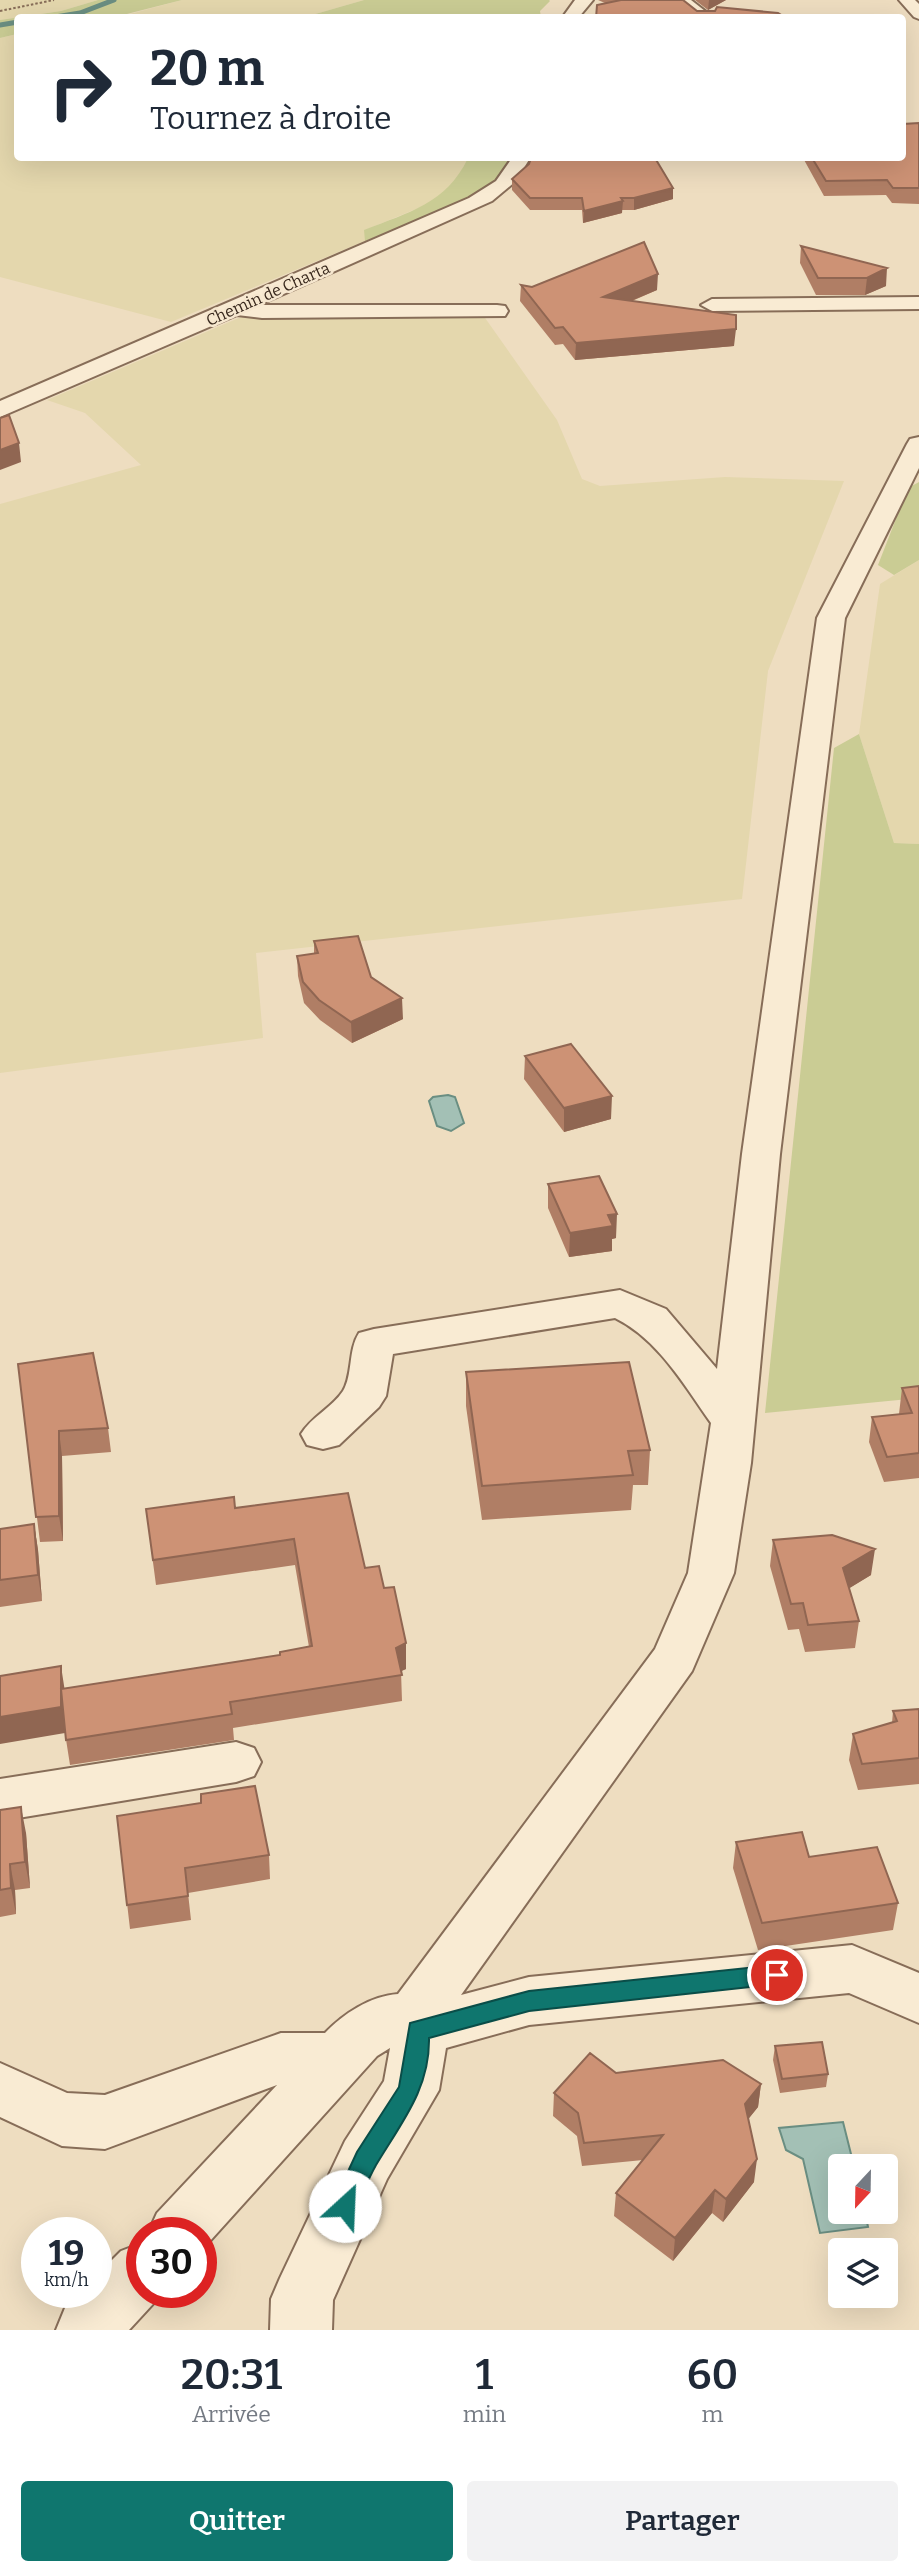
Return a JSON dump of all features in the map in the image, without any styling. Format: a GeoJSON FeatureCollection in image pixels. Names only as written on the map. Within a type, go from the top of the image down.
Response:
{"type":"FeatureCollection","features":[{"type":"Feature","properties":{"kind":"street"},"geometry":{"type":"LineString","coordinates":[[572,14],[576,6],[585,0]]}},
{"type":"Feature","properties":{"kind":"street"},"geometry":{"type":"LineString","coordinates":[[681,0],[701,14]]}},
{"type":"Feature","properties":{"kind":"street"},"geometry":{"type":"LineString","coordinates":[[907,0],[919,14]]}},
{"type":"Feature","properties":{"kind":"street","name":"Chemin de Charta"},"geometry":{"type":"LineString","coordinates":[[0,411],[480,200],[510,179],[519,161]]}},
{"type":"Feature","properties":{"kind":"street"},"geometry":{"type":"LineString","coordinates":[[712,305],[919,303]]}},
{"type":"Feature","properties":{"kind":"street"},"geometry":{"type":"LineString","coordinates":[[234,308],[262,312],[497,311]]}},
{"type":"Feature","properties":{"kind":"street"},"geometry":{"type":"LineString","coordinates":[[300,2330],[302,2299],[366,2160],[410,2090],[418,2055],[415,2024],[675,1658],[711,1573],[734,1422],[761,1154],[831,618],[919,444]]}},
{"type":"Feature","properties":{"kind":"street"},"geometry":{"type":"LineString","coordinates":[[323,1434],[364,1396],[374,1343],[620,1304],[651,1319],[686,1357],[734,1422]]}},
{"type":"Feature","properties":{"kind":"street"},"geometry":{"type":"LineString","coordinates":[[0,1800],[236,1762]]}},
{"type":"Feature","properties":{"kind":"street"},"geometry":{"type":"LineString","coordinates":[[193,2217],[357,2038],[388,2019],[415,2024],[529,2001],[852,1969],[919,1998]]}},
{"type":"Feature","properties":{"kind":"street"},"geometry":{"type":"LineString","coordinates":[[0,2089],[62,2119],[105,2122],[281,2058],[338,2059]]}},
{"type":"Feature","properties":{"kind":"street"},"geometry":{"type":"LineString","coordinates":[[87,2330],[126,2289]]}},
{"type":"Feature","properties":{"kind":"path"},"geometry":{"type":"LineString","coordinates":[[0,11],[54,0]]}},
{"type":"Feature","properties":{"kind":"shaded area"},"geometry":{"type":"Polygon","coordinates":[[[0,0],[98,0],[61,11],[14,14],[14,18],[0,20],[0,0]]]}},
{"type":"Feature","properties":{"kind":"shaded area"},"geometry":{"type":"Polygon","coordinates":[[[182,0],[364,0],[315,14],[130,14],[182,0]]]}},
{"type":"Feature","properties":{"kind":"shaded area"},"geometry":{"type":"Polygon","coordinates":[[[14,35],[14,161],[466,161],[458,178],[433,202],[365,230],[365,241],[171,322],[0,277],[0,38],[14,35]]]}},
{"type":"Feature","properties":{"kind":"shaded area"},"geometry":{"type":"Polygon","coordinates":[[[483,315],[557,420],[582,479],[600,486],[725,477],[844,481],[768,671],[742,899],[256,953],[263,1038],[0,1073],[0,504],[141,465],[85,413],[47,400],[241,317],[483,315]]]}},
{"type":"Feature","properties":{"kind":"shaded area"},"geometry":{"type":"Polygon","coordinates":[[[919,560],[919,844],[894,843],[859,734],[880,584],[919,560]]]}},
{"type":"Feature","properties":{"kind":"shaded area"},"geometry":{"type":"Polygon","coordinates":[[[433,1097],[455,1097],[464,1123],[451,1131],[437,1126],[429,1101],[433,1097]]]}},
{"type":"Feature","properties":{"kind":"shaded area"},"geometry":{"type":"Polygon","coordinates":[[[843,2122],[851,2154],[828,2154],[828,2224],[867,2224],[868,2227],[820,2233],[803,2159],[786,2150],[779,2128],[843,2122]]]}},
{"type":"Feature","properties":{"kind":"green space"},"geometry":{"type":"Polygon","coordinates":[[[98,0],[182,0],[127,14],[41,14],[98,0]]]}},
{"type":"Feature","properties":{"kind":"green space"},"geometry":{"type":"Polygon","coordinates":[[[364,0],[550,1],[540,11],[540,14],[315,14],[364,0]]]}},
{"type":"Feature","properties":{"kind":"green space"},"geometry":{"type":"Polygon","coordinates":[[[14,18],[14,35],[0,38],[0,20],[14,18]]]}},
{"type":"Feature","properties":{"kind":"green space"},"geometry":{"type":"Polygon","coordinates":[[[466,161],[509,161],[504,176],[478,197],[365,241],[364,230],[425,205],[449,186],[466,161]]]}},
{"type":"Feature","properties":{"kind":"green space"},"geometry":{"type":"Polygon","coordinates":[[[919,482],[919,560],[894,575],[878,565],[908,488],[919,482]]]}},
{"type":"Feature","properties":{"kind":"green space"},"geometry":{"type":"Polygon","coordinates":[[[859,734],[894,843],[919,844],[919,1398],[765,1413],[834,748],[859,734]]]}},
{"type":"Feature","properties":{"kind":"building"},"geometry":{"type":"Polygon","coordinates":[[[621,0],[683,0],[697,11],[715,11],[717,7],[780,14],[596,14],[597,5],[621,0]]]}},
{"type":"Feature","properties":{"kind":"building"},"geometry":{"type":"Polygon","coordinates":[[[919,123],[919,188],[893,188],[887,180],[826,181],[814,161],[906,161],[906,124],[919,123]]]}},
{"type":"Feature","properties":{"kind":"building"},"geometry":{"type":"Polygon","coordinates":[[[530,161],[657,161],[673,188],[634,198],[621,198],[623,201],[584,211],[582,198],[530,198],[512,179],[530,161]]]}},
{"type":"Feature","properties":{"kind":"building"},"geometry":{"type":"Polygon","coordinates":[[[644,242],[658,274],[603,297],[736,315],[736,329],[576,343],[563,327],[555,328],[521,285],[532,287],[644,242]]]}},
{"type":"Feature","properties":{"kind":"building"},"geometry":{"type":"Polygon","coordinates":[[[801,246],[887,268],[867,278],[818,278],[801,246]]]}},
{"type":"Feature","properties":{"kind":"building"},"geometry":{"type":"Polygon","coordinates":[[[9,415],[19,443],[0,450],[0,418],[9,415]]]}},
{"type":"Feature","properties":{"kind":"building"},"geometry":{"type":"Polygon","coordinates":[[[358,936],[371,977],[402,998],[351,1022],[319,1000],[303,982],[297,956],[318,953],[314,941],[358,936]]]}},
{"type":"Feature","properties":{"kind":"building"},"geometry":{"type":"Polygon","coordinates":[[[571,1044],[612,1096],[564,1108],[525,1056],[571,1044]]]}},
{"type":"Feature","properties":{"kind":"building"},"geometry":{"type":"Polygon","coordinates":[[[599,1176],[617,1214],[608,1215],[613,1226],[570,1233],[548,1184],[599,1176]]]}},
{"type":"Feature","properties":{"kind":"building"},"geometry":{"type":"Polygon","coordinates":[[[93,1353],[108,1428],[59,1431],[59,1516],[36,1517],[18,1364],[93,1353]]]}},
{"type":"Feature","properties":{"kind":"building"},"geometry":{"type":"Polygon","coordinates":[[[629,1362],[650,1450],[628,1451],[633,1475],[482,1486],[466,1372],[629,1362]]]}},
{"type":"Feature","properties":{"kind":"building"},"geometry":{"type":"Polygon","coordinates":[[[919,1386],[919,1453],[887,1457],[872,1417],[912,1413],[902,1388],[919,1386]]]}},
{"type":"Feature","properties":{"kind":"building"},"geometry":{"type":"Polygon","coordinates":[[[348,1493],[365,1568],[379,1566],[384,1588],[394,1587],[406,1643],[396,1648],[402,1675],[230,1702],[232,1714],[66,1740],[61,1689],[280,1655],[280,1652],[312,1646],[294,1539],[153,1560],[146,1509],[234,1497],[235,1508],[348,1493]]]}},
{"type":"Feature","properties":{"kind":"building"},"geometry":{"type":"Polygon","coordinates":[[[34,1524],[38,1575],[0,1580],[0,1529],[34,1524]]]}},
{"type":"Feature","properties":{"kind":"building"},"geometry":{"type":"Polygon","coordinates":[[[832,1535],[875,1549],[843,1568],[859,1621],[808,1625],[803,1603],[791,1604],[773,1540],[832,1535]]]}},
{"type":"Feature","properties":{"kind":"building"},"geometry":{"type":"Polygon","coordinates":[[[61,1666],[61,1707],[0,1717],[0,1676],[61,1666]]]}},
{"type":"Feature","properties":{"kind":"building"},"geometry":{"type":"Polygon","coordinates":[[[919,1709],[919,1758],[862,1764],[853,1734],[897,1721],[893,1711],[919,1709]]]}},
{"type":"Feature","properties":{"kind":"building"},"geometry":{"type":"Polygon","coordinates":[[[255,1786],[269,1855],[185,1868],[188,1896],[127,1905],[117,1816],[201,1803],[201,1794],[255,1786]]]}},
{"type":"Feature","properties":{"kind":"building"},"geometry":{"type":"Polygon","coordinates":[[[21,1807],[25,1862],[10,1864],[11,1888],[0,1890],[0,1810],[21,1807]]]}},
{"type":"Feature","properties":{"kind":"building"},"geometry":{"type":"Polygon","coordinates":[[[802,1832],[809,1857],[877,1847],[898,1903],[762,1923],[736,1842],[802,1832]]]}},
{"type":"Feature","properties":{"kind":"building"},"geometry":{"type":"Polygon","coordinates":[[[822,2042],[828,2074],[782,2079],[775,2046],[822,2042]]]}},
{"type":"Feature","properties":{"kind":"building"},"geometry":{"type":"Polygon","coordinates":[[[590,2053],[616,2073],[723,2060],[761,2084],[745,2104],[757,2159],[726,2199],[715,2190],[675,2238],[616,2193],[663,2135],[584,2143],[578,2113],[554,2093],[590,2053]]]}},
{"type":"Feature","properties":{"kind":"waterway"},"geometry":{"type":"LineString","coordinates":[[74,14],[114,0]]}},
{"type":"Feature","properties":{"kind":"waterway"},"geometry":{"type":"LineString","coordinates":[[0,25],[14,23]]}},
{"type":"Feature","properties":{"kind":"route"},"geometry":{"type":"LineString","coordinates":[[345,2206],[366,2160],[410,2090],[418,2055],[418,2031],[529,2001],[777,1975]]}}]}
